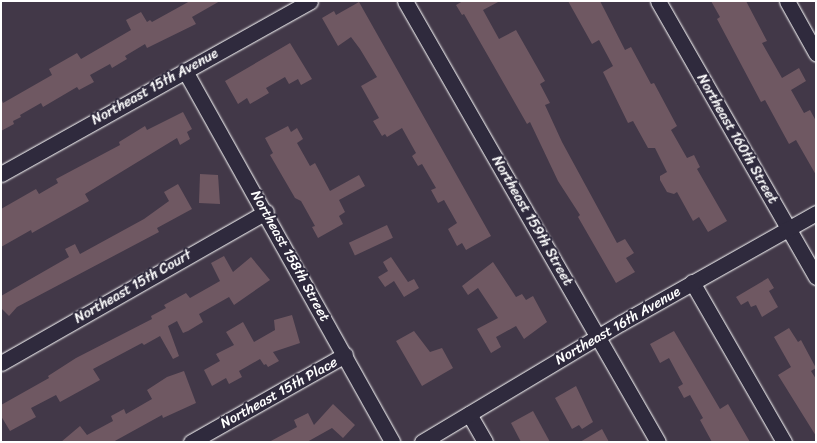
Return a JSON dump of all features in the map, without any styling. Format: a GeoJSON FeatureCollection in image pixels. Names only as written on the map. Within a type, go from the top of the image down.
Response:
{"type":"FeatureCollection","features":[{"type":"Feature","properties":{"kind":"street","name":"Northeast 15th Avenue"},"geometry":{"type":"LineString","coordinates":[[1,174],[310,1]]}},
{"type":"Feature","properties":{"kind":"street","name":"Northeast 159th Street"},"geometry":{"type":"LineString","coordinates":[[405,1],[658,442]]}},
{"type":"Feature","properties":{"kind":"street","name":"Northeast 160th Street"},"geometry":{"type":"LineString","coordinates":[[658,1],[816,277]]}},
{"type":"Feature","properties":{"kind":"street"},"geometry":{"type":"LineString","coordinates":[[787,1],[816,53]]}},
{"type":"Feature","properties":{"kind":"street","name":"Northeast 158th Street"},"geometry":{"type":"LineString","coordinates":[[185,71],[266,212],[392,442]]}},
{"type":"Feature","properties":{"kind":"street","name":"Northeast 15th Court"},"geometry":{"type":"LineString","coordinates":[[1,363],[266,212]]}},
{"type":"Feature","properties":{"kind":"street","name":"Northeast 16th Avenue"},"geometry":{"type":"LineString","coordinates":[[422,442],[598,336],[816,212]]}},
{"type":"Feature","properties":{"kind":"street"},"geometry":{"type":"LineString","coordinates":[[692,282],[784,442]]}},
{"type":"Feature","properties":{"kind":"street","name":"Northeast 15th Place"},"geometry":{"type":"LineString","coordinates":[[191,442],[345,355]]}},
{"type":"Feature","properties":{"kind":"street"},"geometry":{"type":"LineString","coordinates":[[469,414],[485,442]]}},
{"type":"Feature","properties":{"kind":"building"},"geometry":{"type":"Polygon","coordinates":[[[190,1],[220,1],[192,17],[196,24],[147,48],[145,44],[125,56],[127,59],[112,68],[110,64],[90,75],[94,82],[79,90],[77,87],[43,107],[41,103],[20,115],[21,117],[13,121],[14,124],[1,131],[1,98],[3,103],[52,75],[49,69],[77,53],[81,59],[131,30],[126,20],[141,12],[147,22],[150,20],[152,22],[190,1]]]}},
{"type":"Feature","properties":{"kind":"building"},"geometry":{"type":"Polygon","coordinates":[[[463,1],[500,1],[483,10],[499,39],[516,30],[545,81],[540,84],[550,103],[545,105],[562,142],[617,243],[625,239],[634,253],[626,258],[635,272],[616,283],[578,217],[580,215],[558,181],[530,122],[527,124],[464,14],[462,15],[456,5],[463,1]]]}},
{"type":"Feature","properties":{"kind":"building"},"geometry":{"type":"Polygon","coordinates":[[[568,1],[600,1],[625,50],[631,47],[651,84],[654,83],[677,126],[671,130],[687,158],[694,155],[700,167],[697,169],[727,221],[708,232],[699,217],[693,221],[677,192],[674,194],[667,192],[660,180],[660,176],[667,172],[655,148],[648,148],[633,121],[628,123],[603,72],[613,66],[599,40],[592,44],[568,1]]]}},
{"type":"Feature","properties":{"kind":"building"},"geometry":{"type":"Polygon","coordinates":[[[711,1],[746,1],[767,41],[762,43],[782,78],[799,68],[806,81],[791,90],[804,113],[810,110],[816,121],[816,175],[796,140],[789,144],[765,100],[761,102],[717,19],[720,17],[711,1]]]}},
{"type":"Feature","properties":{"kind":"building"},"geometry":{"type":"Polygon","coordinates":[[[359,2],[491,236],[466,250],[462,243],[457,246],[448,229],[457,223],[444,200],[438,203],[431,190],[436,188],[422,164],[418,166],[412,156],[416,153],[402,128],[387,137],[385,134],[382,136],[373,121],[379,118],[361,86],[377,77],[360,49],[351,37],[338,46],[322,18],[334,11],[336,15],[359,2]]]}},
{"type":"Feature","properties":{"kind":"building"},"geometry":{"type":"Polygon","coordinates":[[[290,43],[312,79],[301,85],[298,79],[289,84],[285,77],[266,88],[269,93],[250,104],[247,98],[238,104],[225,81],[290,43]]]}},
{"type":"Feature","properties":{"kind":"building"},"geometry":{"type":"Polygon","coordinates":[[[183,112],[192,129],[187,132],[190,139],[180,145],[177,138],[85,194],[89,201],[32,233],[31,230],[1,247],[1,209],[36,189],[39,194],[58,183],[56,179],[120,145],[119,142],[145,126],[147,130],[183,112]]]}},
{"type":"Feature","properties":{"kind":"building"},"geometry":{"type":"Polygon","coordinates":[[[288,126],[291,132],[297,128],[303,139],[297,143],[310,166],[315,163],[330,191],[359,175],[365,186],[339,200],[345,212],[339,216],[343,224],[318,238],[312,227],[315,226],[301,201],[295,198],[270,155],[273,153],[265,138],[288,126]]]}},
{"type":"Feature","properties":{"kind":"building"},"geometry":{"type":"Polygon","coordinates":[[[200,174],[218,175],[220,204],[199,203],[200,174]]]}},
{"type":"Feature","properties":{"kind":"building"},"geometry":{"type":"Polygon","coordinates":[[[178,184],[192,209],[157,228],[159,232],[17,307],[9,316],[1,308],[1,296],[69,257],[65,249],[75,244],[80,254],[144,219],[169,201],[164,192],[178,184]]]}},
{"type":"Feature","properties":{"kind":"building"},"geometry":{"type":"Polygon","coordinates":[[[387,225],[393,238],[355,255],[349,243],[387,225]]]}},
{"type":"Feature","properties":{"kind":"building"},"geometry":{"type":"Polygon","coordinates":[[[224,256],[233,272],[251,257],[270,280],[234,305],[229,297],[199,314],[203,322],[188,331],[183,333],[177,321],[168,326],[179,356],[173,359],[160,336],[144,345],[142,343],[93,369],[100,380],[60,402],[56,395],[31,408],[36,417],[10,431],[1,416],[1,405],[49,378],[48,376],[76,358],[152,319],[151,316],[166,308],[164,305],[186,293],[190,298],[220,281],[211,263],[224,256]]]}},
{"type":"Feature","properties":{"kind":"building"},"geometry":{"type":"Polygon","coordinates":[[[391,257],[408,282],[414,279],[419,288],[404,297],[394,281],[385,287],[378,277],[388,271],[383,262],[391,257]]]}},
{"type":"Feature","properties":{"kind":"building"},"geometry":{"type":"Polygon","coordinates":[[[493,262],[516,297],[522,294],[526,300],[533,296],[547,322],[524,339],[516,326],[496,337],[501,347],[491,353],[477,329],[498,318],[478,288],[468,295],[462,286],[493,262]]]}},
{"type":"Feature","properties":{"kind":"building"},"geometry":{"type":"Polygon","coordinates":[[[768,278],[774,288],[769,291],[778,307],[762,317],[756,305],[751,307],[748,301],[741,305],[736,297],[768,278]]]}},
{"type":"Feature","properties":{"kind":"building"},"geometry":{"type":"Polygon","coordinates":[[[292,315],[300,343],[273,352],[279,361],[268,367],[266,364],[264,365],[260,359],[239,371],[242,377],[229,384],[226,378],[212,386],[204,370],[220,361],[216,354],[234,345],[226,332],[243,322],[254,342],[275,330],[274,320],[292,315]]]}},
{"type":"Feature","properties":{"kind":"building"},"geometry":{"type":"Polygon","coordinates":[[[789,328],[798,342],[801,340],[816,368],[811,371],[816,379],[816,436],[778,375],[791,367],[774,337],[789,328]]]}},
{"type":"Feature","properties":{"kind":"building"},"geometry":{"type":"Polygon","coordinates":[[[414,331],[430,352],[442,348],[453,368],[422,386],[396,341],[414,331]]]}},
{"type":"Feature","properties":{"kind":"building"},"geometry":{"type":"Polygon","coordinates":[[[674,331],[720,409],[728,404],[750,442],[712,442],[700,420],[703,418],[690,395],[684,398],[678,387],[683,384],[669,358],[660,363],[650,344],[674,331]]]}},
{"type":"Feature","properties":{"kind":"building"},"geometry":{"type":"Polygon","coordinates":[[[184,371],[196,403],[163,418],[162,415],[113,442],[61,442],[80,426],[87,435],[113,421],[111,416],[124,409],[126,414],[152,399],[147,390],[167,377],[184,371]]]}},
{"type":"Feature","properties":{"kind":"building"},"geometry":{"type":"Polygon","coordinates":[[[576,386],[593,422],[582,429],[579,425],[572,429],[555,398],[576,386]]]}},
{"type":"Feature","properties":{"kind":"building"},"geometry":{"type":"Polygon","coordinates":[[[333,404],[355,425],[343,438],[332,428],[307,442],[269,442],[297,427],[294,420],[308,413],[314,425],[333,404]]]}},
{"type":"Feature","properties":{"kind":"building"},"geometry":{"type":"Polygon","coordinates":[[[533,411],[550,442],[521,442],[511,423],[533,411]]]}},
{"type":"Feature","properties":{"kind":"building"},"geometry":{"type":"Polygon","coordinates":[[[602,429],[609,442],[580,442],[602,429]]]}}]}
